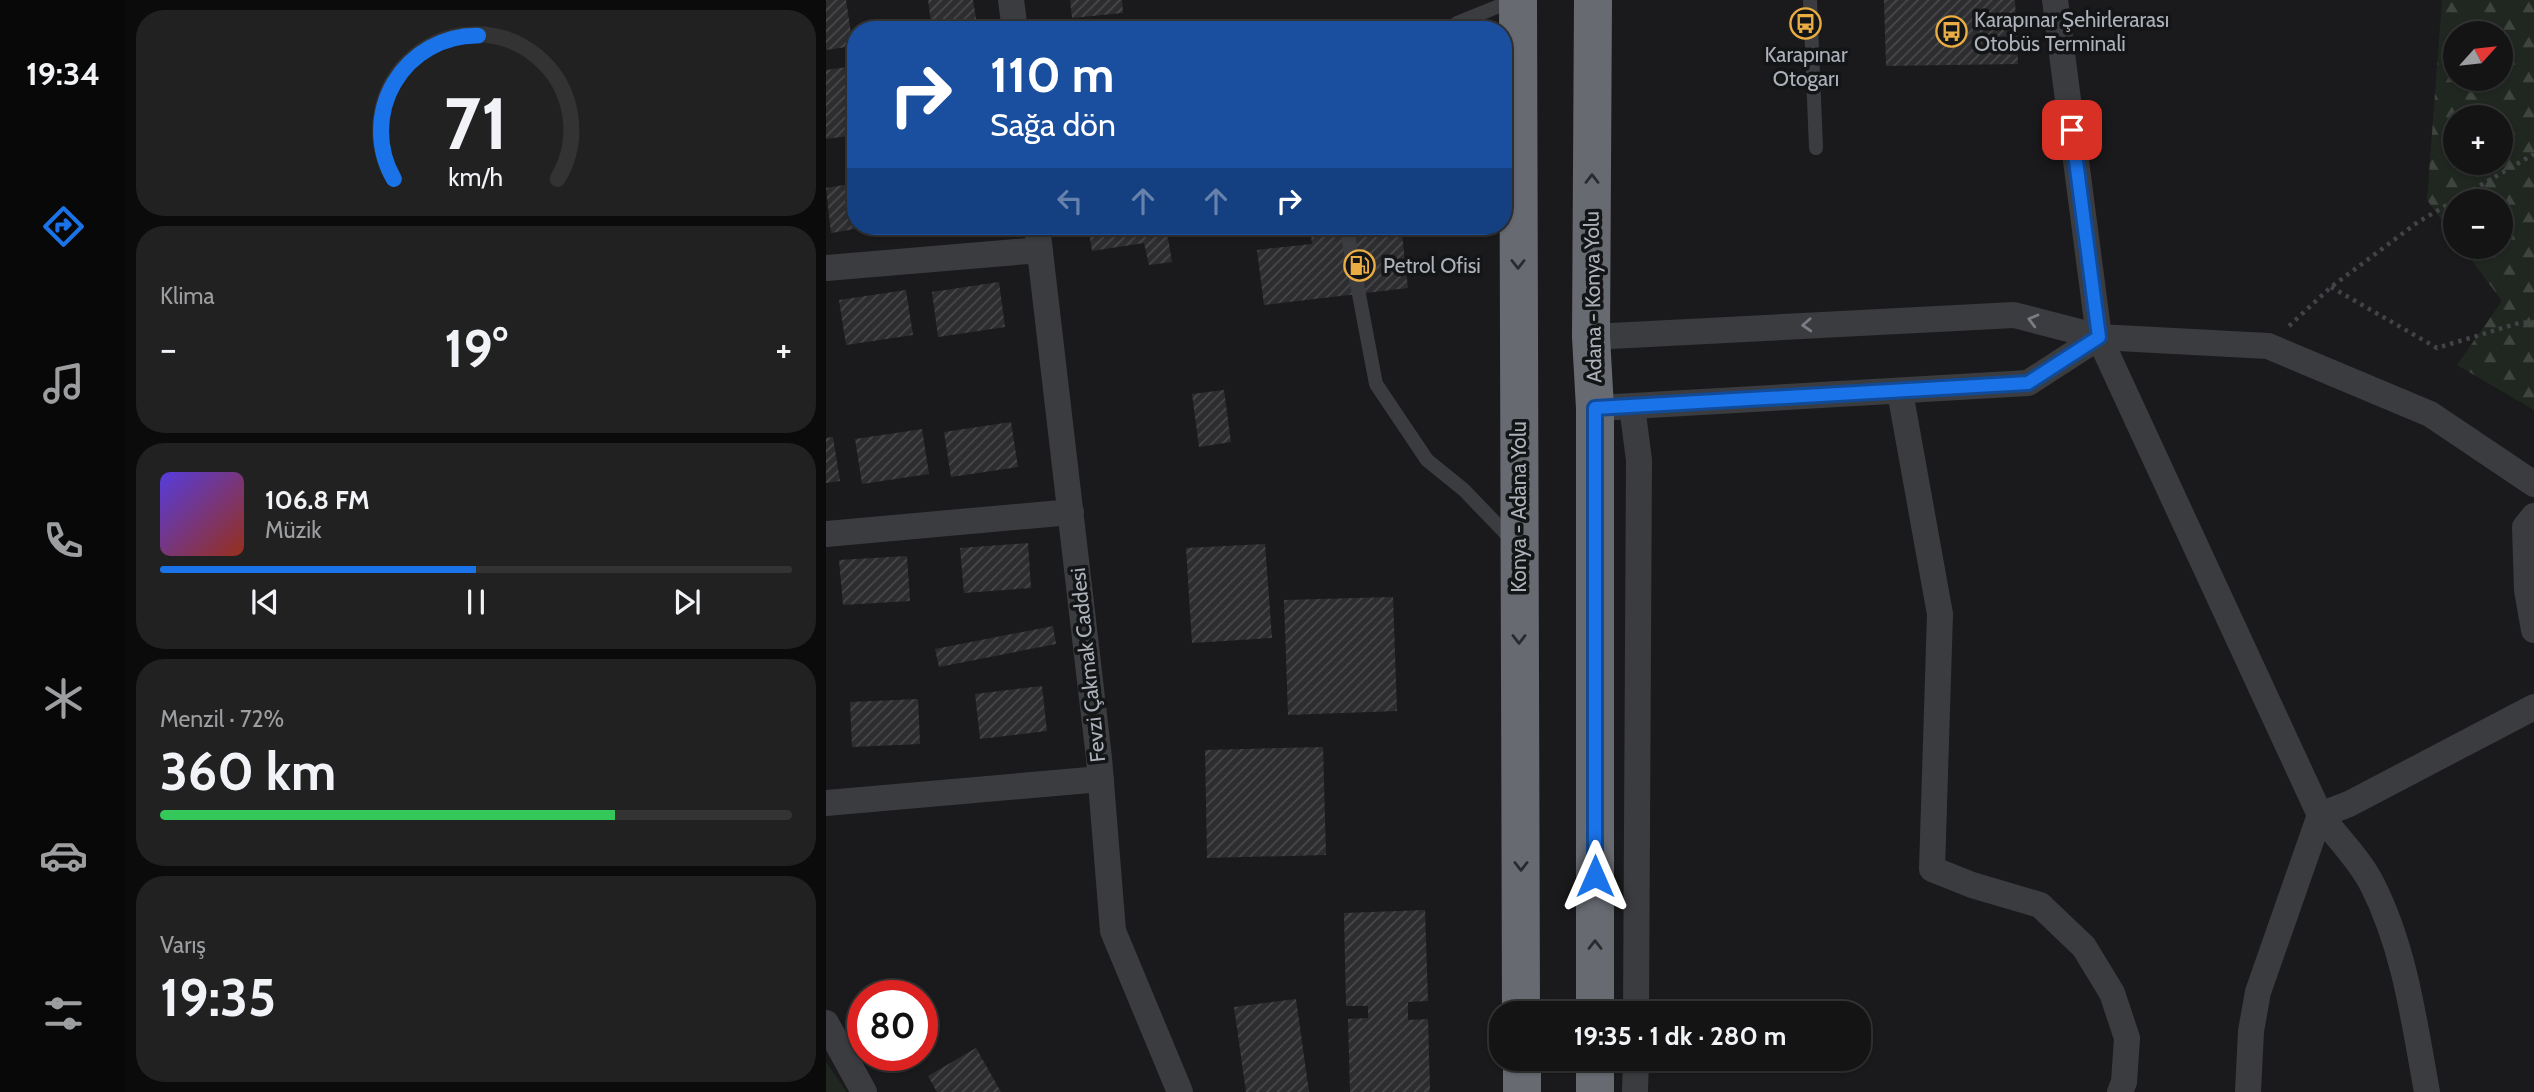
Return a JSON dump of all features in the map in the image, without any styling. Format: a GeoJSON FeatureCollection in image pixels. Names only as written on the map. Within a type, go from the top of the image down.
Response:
{"type":"FeatureCollection","features":[{"type":"Feature","properties":{"kind":"highway","name":"Konya - Adana Yolu"},"geometry":{"type":"LineString","coordinates":[[1516,0],[1521,1001]]}},
{"type":"Feature","properties":{"kind":"highway","name":"Adana - Konya Yolu"},"geometry":{"type":"LineString","coordinates":[[1593,0],[1591,337],[1613,407],[1595,1001]]}},
{"type":"Feature","properties":{"kind":"highway"},"geometry":{"type":"LineString","coordinates":[[1522,1071],[1522,1092]]}},
{"type":"Feature","properties":{"kind":"highway"},"geometry":{"type":"LineString","coordinates":[[1595,1071],[1595,1092]]}},
{"type":"Feature","properties":{"kind":"street"},"geometry":{"type":"LineString","coordinates":[[1011,0],[1014,21]]}},
{"type":"Feature","properties":{"kind":"street"},"geometry":{"type":"LineString","coordinates":[[2055,0],[2099,337],[2320,815],[2371,881],[2389,923],[2406,979],[2427,1092]]}},
{"type":"Feature","properties":{"kind":"street"},"geometry":{"type":"LineString","coordinates":[[826,268],[1039,238]]}},
{"type":"Feature","properties":{"kind":"street","name":"Fevzi Çakmak Caddesi"},"geometry":{"type":"LineString","coordinates":[[1039,238],[1101,779],[1113,932],[1180,1092]]}},
{"type":"Feature","properties":{"kind":"street"},"geometry":{"type":"LineString","coordinates":[[1591,337],[2014,314],[2099,337],[2268,346],[2430,414],[2534,484]]}},
{"type":"Feature","properties":{"kind":"street"},"geometry":{"type":"LineString","coordinates":[[1636,1001],[1639,460],[1613,407],[2028,383],[2099,337]]}},
{"type":"Feature","properties":{"kind":"street"},"geometry":{"type":"LineString","coordinates":[[1900,392],[1940,614],[1933,869],[1972,886],[2040,905],[2084,947],[2112,993],[2127,1038],[2124,1082],[2120,1092]]}},
{"type":"Feature","properties":{"kind":"street"},"geometry":{"type":"LineString","coordinates":[[826,534],[1071,512]]}},
{"type":"Feature","properties":{"kind":"street"},"geometry":{"type":"LineString","coordinates":[[2534,516],[2525,527],[2527,590],[2534,630]]}},
{"type":"Feature","properties":{"kind":"street"},"geometry":{"type":"LineString","coordinates":[[2248,1092],[2251,1031],[2258,992],[2320,815],[2348,804],[2534,707]]}},
{"type":"Feature","properties":{"kind":"street"},"geometry":{"type":"LineString","coordinates":[[826,803],[1101,779]]}},
{"type":"Feature","properties":{"kind":"street"},"geometry":{"type":"LineString","coordinates":[[826,1023],[864,1092]]}},
{"type":"Feature","properties":{"kind":"street"},"geometry":{"type":"LineString","coordinates":[[1635,1092],[1636,1071]]}},
{"type":"Feature","properties":{"kind":"lane"},"geometry":{"type":"LineString","coordinates":[[1462,21],[1516,0]]}},
{"type":"Feature","properties":{"kind":"lane"},"geometry":{"type":"LineString","coordinates":[[1810,0],[1816,148]]}},
{"type":"Feature","properties":{"kind":"lane"},"geometry":{"type":"LineString","coordinates":[[1348,235],[1376,384],[1427,460],[1464,490],[1519,548]]}},
{"type":"Feature","properties":{"kind":"path"},"geometry":{"type":"LineString","coordinates":[[2268,346],[2331,287],[2418,222],[2534,154]]}},
{"type":"Feature","properties":{"kind":"path"},"geometry":{"type":"LineString","coordinates":[[2331,287],[2437,348],[2519,323],[2534,322]]}},
{"type":"Feature","properties":{"kind":"green space"},"geometry":{"type":"Polygon","coordinates":[[[2442,0],[2534,0],[2534,410],[2457,365],[2502,301],[2471,259],[2513,259],[2513,189],[2443,189],[2443,222],[2427,200],[2442,0]]]}},
{"type":"Feature","properties":{"kind":"green space"},"geometry":{"type":"Polygon","coordinates":[[[826,1062],[847,1092],[826,1092],[826,1062]]]}},
{"type":"Feature","properties":{"kind":"building"},"geometry":{"type":"Polygon","coordinates":[[[826,0],[846,0],[849,21],[847,21],[847,47],[826,50],[826,0]]]}},
{"type":"Feature","properties":{"kind":"building"},"geometry":{"type":"Polygon","coordinates":[[[928,0],[973,0],[976,21],[931,21],[928,0]]]}},
{"type":"Feature","properties":{"kind":"building"},"geometry":{"type":"Polygon","coordinates":[[[1070,0],[1122,0],[1123,13],[1072,18],[1070,0]]]}},
{"type":"Feature","properties":{"kind":"building","name":"Karapınar Şehirlerarası Otobüs Terminali"},"geometry":{"type":"Polygon","coordinates":[[[1884,0],[2015,0],[2018,64],[1886,66],[1884,0]]]}},
{"type":"Feature","properties":{"kind":"building"},"geometry":{"type":"Polygon","coordinates":[[[847,67],[847,136],[826,139],[826,70],[847,67]]]}},
{"type":"Feature","properties":{"kind":"building"},"geometry":{"type":"Polygon","coordinates":[[[847,184],[847,230],[831,233],[826,188],[847,184]]]}},
{"type":"Feature","properties":{"kind":"building"},"geometry":{"type":"Polygon","coordinates":[[[1089,235],[1168,235],[1172,262],[1149,265],[1144,243],[1092,251],[1089,235]]]}},
{"type":"Feature","properties":{"kind":"building","name":"Petrol Ofisi"},"geometry":{"type":"Polygon","coordinates":[[[1311,235],[1402,235],[1408,288],[1264,305],[1257,250],[1312,244],[1311,235]]]}},
{"type":"Feature","properties":{"kind":"building"},"geometry":{"type":"Polygon","coordinates":[[[999,282],[1005,327],[938,337],[932,292],[999,282]]]}},
{"type":"Feature","properties":{"kind":"building"},"geometry":{"type":"Polygon","coordinates":[[[906,290],[913,335],[846,345],[839,300],[906,290]]]}},
{"type":"Feature","properties":{"kind":"building"},"geometry":{"type":"Polygon","coordinates":[[[1224,390],[1231,442],[1199,447],[1192,394],[1224,390]]]}},
{"type":"Feature","properties":{"kind":"building"},"geometry":{"type":"Polygon","coordinates":[[[1011,422],[1018,467],[951,477],[944,432],[1011,422]]]}},
{"type":"Feature","properties":{"kind":"building"},"geometry":{"type":"Polygon","coordinates":[[[922,429],[929,474],[862,484],[855,439],[922,429]]]}},
{"type":"Feature","properties":{"kind":"building"},"geometry":{"type":"Polygon","coordinates":[[[833,437],[840,481],[826,483],[826,438],[833,437]]]}},
{"type":"Feature","properties":{"kind":"building"},"geometry":{"type":"Polygon","coordinates":[[[1028,543],[1031,588],[964,593],[960,548],[1028,543]]]}},
{"type":"Feature","properties":{"kind":"building"},"geometry":{"type":"Polygon","coordinates":[[[1265,544],[1272,638],[1192,643],[1186,548],[1265,544]]]}},
{"type":"Feature","properties":{"kind":"building"},"geometry":{"type":"Polygon","coordinates":[[[907,556],[910,601],[843,605],[839,560],[907,556]]]}},
{"type":"Feature","properties":{"kind":"building"},"geometry":{"type":"Polygon","coordinates":[[[1393,597],[1397,711],[1288,715],[1284,600],[1393,597]]]}},
{"type":"Feature","properties":{"kind":"building"},"geometry":{"type":"Polygon","coordinates":[[[1053,626],[1056,644],[939,667],[935,649],[1053,626]]]}},
{"type":"Feature","properties":{"kind":"building"},"geometry":{"type":"Polygon","coordinates":[[[1042,686],[1047,731],[980,739],[975,694],[1042,686]]]}},
{"type":"Feature","properties":{"kind":"building"},"geometry":{"type":"Polygon","coordinates":[[[918,699],[920,744],[852,747],[850,702],[918,699]]]}},
{"type":"Feature","properties":{"kind":"building"},"geometry":{"type":"Polygon","coordinates":[[[1323,747],[1326,855],[1207,858],[1205,750],[1323,747]]]}},
{"type":"Feature","properties":{"kind":"building"},"geometry":{"type":"Polygon","coordinates":[[[1425,910],[1428,1001],[1408,1002],[1408,1020],[1428,1019],[1430,1092],[1350,1092],[1348,1019],[1368,1018],[1368,1006],[1346,1006],[1344,913],[1425,910]]]}},
{"type":"Feature","properties":{"kind":"building"},"geometry":{"type":"Polygon","coordinates":[[[1296,999],[1309,1092],[1246,1092],[1234,1007],[1296,999]]]}},
{"type":"Feature","properties":{"kind":"building"},"geometry":{"type":"Polygon","coordinates":[[[976,1048],[1001,1092],[937,1092],[928,1076],[976,1048]]]}},
{"type":"Feature","properties":{"kind":"place","name":"Karapınar Otogarı"},"geometry":{"type":"Point","coordinates":[1806,23]}},
{"type":"Feature","properties":{"kind":"place","name":"Karapınar Şehirlerarası Otobüs Terminali"},"geometry":{"type":"Point","coordinates":[1951,32]}},
{"type":"Feature","properties":{"kind":"place","name":"Petrol Ofisi"},"geometry":{"type":"Point","coordinates":[1360,266]}},
{"type":"Feature","properties":{"kind":"route"},"geometry":{"type":"LineString","coordinates":[[1595,876],[1595,408],[2028,383],[2099,337],[2072,130]]}}]}
